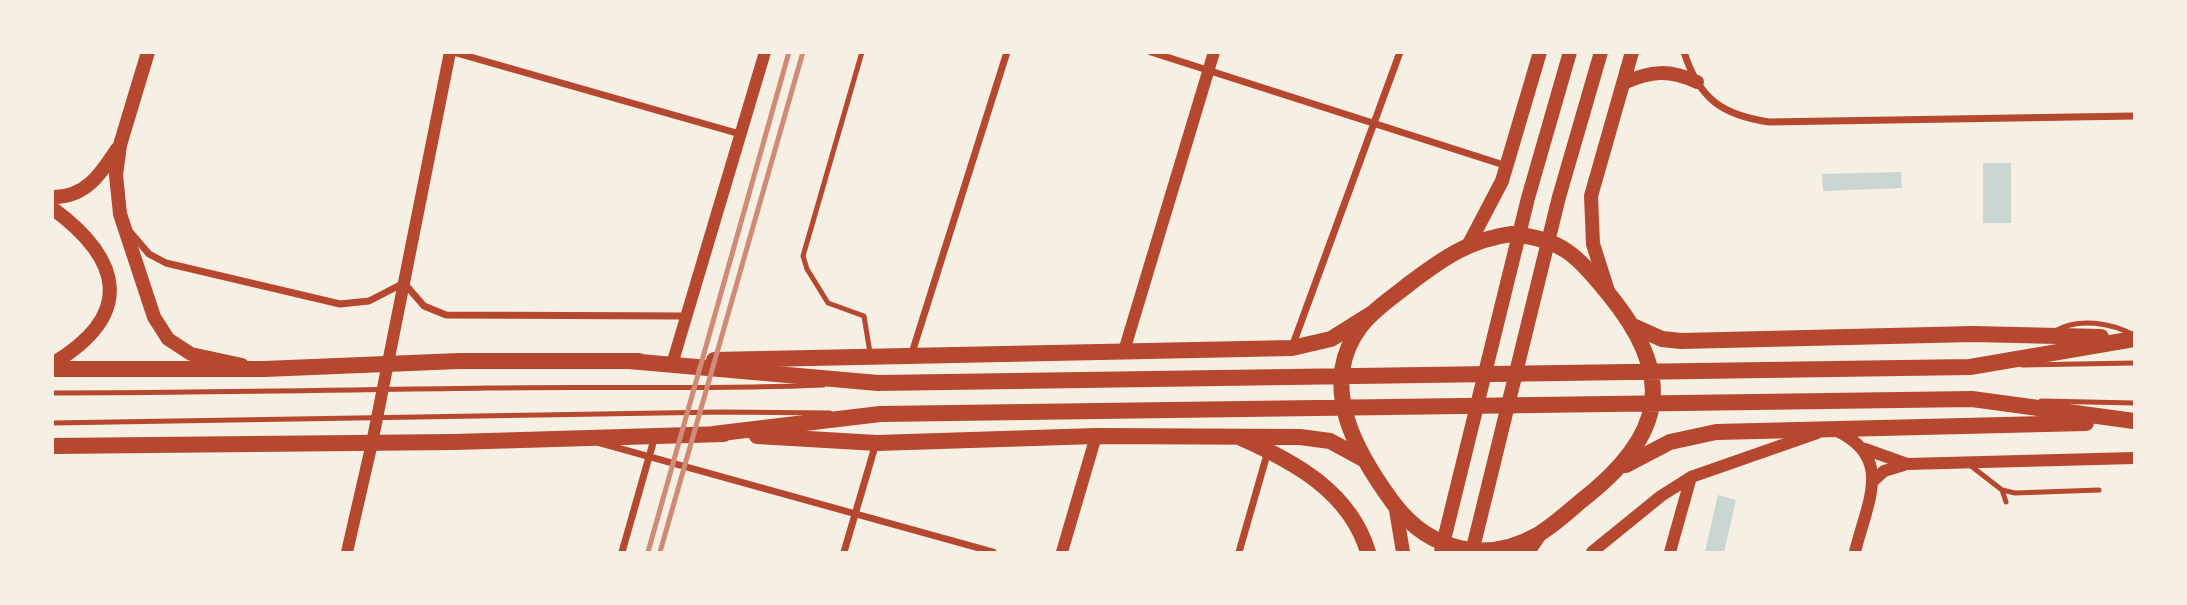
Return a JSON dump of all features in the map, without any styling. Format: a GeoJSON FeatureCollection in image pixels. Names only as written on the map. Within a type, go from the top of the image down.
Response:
{"type":"FeatureCollection","features":[{"type":"Feature","properties":{"kind":"main road"},"geometry":{"type":"LineString","coordinates":[[148,52],[120,145],[116,176],[120,214],[154,317],[168,339],[191,354],[264,369]]}},
{"type":"Feature","properties":{"kind":"main road"},"geometry":{"type":"LineString","coordinates":[[1469,244],[1497,193],[1508,166],[1540,52]]}},
{"type":"Feature","properties":{"kind":"main road"},"geometry":{"type":"LineString","coordinates":[[1441,552],[1528,198],[1570,52]]}},
{"type":"Feature","properties":{"kind":"main road"},"geometry":{"type":"LineString","coordinates":[[1472,552],[1559,197],[1601,52]]}},
{"type":"Feature","properties":{"kind":"main road"},"geometry":{"type":"LineString","coordinates":[[1609,295],[1592,244],[1589,213],[1595,177],[1632,52]]}},
{"type":"Feature","properties":{"kind":"main road"},"geometry":{"type":"LineString","coordinates":[[1623,83],[1656,71],[1671,72],[1698,82]]}},
{"type":"Feature","properties":{"kind":"main road"},"geometry":{"type":"LineString","coordinates":[[52,197],[82,191],[105,169],[120,145]]}},
{"type":"Feature","properties":{"kind":"main road"},"geometry":{"type":"LineString","coordinates":[[52,208],[95,245],[104,258],[109,276],[104,314],[96,328],[71,354],[52,367]]}},
{"type":"Feature","properties":{"kind":"main road"},"geometry":{"type":"LineString","coordinates":[[52,367],[264,369],[459,361],[629,361],[1292,348],[1331,339],[1371,314],[1443,258],[1469,244],[1496,236],[1531,236],[1567,249],[1633,326],[1649,359],[1653,383],[1651,411],[1636,446],[1621,468]]}},
{"type":"Feature","properties":{"kind":"main road"},"geometry":{"type":"LineString","coordinates":[[1371,314],[1352,341],[1342,382],[1346,425],[1365,460],[1395,504],[1423,534],[1456,549],[1478,552],[1500,549],[1541,533]]}},
{"type":"Feature","properties":{"kind":"main road"},"geometry":{"type":"LineString","coordinates":[[1633,326],[1662,339],[1681,341],[1973,334],[2134,337]]}},
{"type":"Feature","properties":{"kind":"main road"},"geometry":{"type":"LineString","coordinates":[[629,361],[878,383],[1970,367],[2134,337]]}},
{"type":"Feature","properties":{"kind":"main road"},"geometry":{"type":"LineString","coordinates":[[52,446],[372,443],[713,434],[880,414],[1972,399],[2134,421]]}},
{"type":"Feature","properties":{"kind":"main road"},"geometry":{"type":"LineString","coordinates":[[1528,552],[1541,533],[1621,468],[1670,442],[1690,435],[1832,428],[2134,421]]}},
{"type":"Feature","properties":{"kind":"main road"},"geometry":{"type":"LineString","coordinates":[[713,434],[877,443],[1096,436],[1300,437],[1330,441],[1365,460]]}},
{"type":"Feature","properties":{"kind":"main road"},"geometry":{"type":"LineString","coordinates":[[1236,436],[1268,450],[1324,484],[1356,524],[1368,552]]}},
{"type":"Feature","properties":{"kind":"main road"},"geometry":{"type":"LineString","coordinates":[[1395,504],[1403,552]]}},
{"type":"Feature","properties":{"kind":"street"},"geometry":{"type":"LineString","coordinates":[[347,552],[377,420],[451,52],[740,134]]}},
{"type":"Feature","properties":{"kind":"street"},"geometry":{"type":"LineString","coordinates":[[673,360],[765,52]]}},
{"type":"Feature","properties":{"kind":"street"},"geometry":{"type":"LineString","coordinates":[[911,356],[1007,52]]}},
{"type":"Feature","properties":{"kind":"street"},"geometry":{"type":"LineString","coordinates":[[1151,52],[1508,166]]}},
{"type":"Feature","properties":{"kind":"street"},"geometry":{"type":"LineString","coordinates":[[1124,351],[1214,52]]}},
{"type":"Feature","properties":{"kind":"street"},"geometry":{"type":"LineString","coordinates":[[1292,348],[1400,52]]}},
{"type":"Feature","properties":{"kind":"street"},"geometry":{"type":"LineString","coordinates":[[1684,52],[1698,82],[1712,103],[1733,115],[1769,122],[2134,116]]}},
{"type":"Feature","properties":{"kind":"street"},"geometry":{"type":"LineString","coordinates":[[120,214],[142,247],[166,263],[340,304],[369,301],[404,283]]}},
{"type":"Feature","properties":{"kind":"street"},"geometry":{"type":"LineString","coordinates":[[404,283],[425,306],[446,315],[686,316]]}},
{"type":"Feature","properties":{"kind":"street"},"geometry":{"type":"LineString","coordinates":[[1592,552],[1661,496],[1691,477],[1832,428],[1864,448],[1908,464]]}},
{"type":"Feature","properties":{"kind":"street"},"geometry":{"type":"LineString","coordinates":[[622,552],[655,436]]}},
{"type":"Feature","properties":{"kind":"street"},"geometry":{"type":"LineString","coordinates":[[1062,552],[1096,436]]}},
{"type":"Feature","properties":{"kind":"street"},"geometry":{"type":"LineString","coordinates":[[583,438],[993,552]]}},
{"type":"Feature","properties":{"kind":"street"},"geometry":{"type":"LineString","coordinates":[[844,552],[877,443]]}},
{"type":"Feature","properties":{"kind":"street"},"geometry":{"type":"LineString","coordinates":[[1855,552],[1872,482],[1872,465],[1864,448]]}},
{"type":"Feature","properties":{"kind":"street"},"geometry":{"type":"LineString","coordinates":[[1239,552],[1268,450]]}},
{"type":"Feature","properties":{"kind":"street"},"geometry":{"type":"LineString","coordinates":[[1872,482],[1884,471],[1908,464],[2134,458]]}},
{"type":"Feature","properties":{"kind":"street"},"geometry":{"type":"LineString","coordinates":[[1670,552],[1691,477]]}},
{"type":"Feature","properties":{"kind":"lane"},"geometry":{"type":"LineString","coordinates":[[862,52],[803,256],[807,269],[828,303],[864,316],[871,356]]}},
{"type":"Feature","properties":{"kind":"lane"},"geometry":{"type":"LineString","coordinates":[[1970,367],[2134,363]]}},
{"type":"Feature","properties":{"kind":"lane"},"geometry":{"type":"LineString","coordinates":[[52,393],[728,389],[878,383]]}},
{"type":"Feature","properties":{"kind":"lane"},"geometry":{"type":"LineString","coordinates":[[1972,399],[2134,402]]}},
{"type":"Feature","properties":{"kind":"lane"},"geometry":{"type":"LineString","coordinates":[[52,423],[377,420],[721,412],[880,414]]}},
{"type":"Feature","properties":{"kind":"lane"},"geometry":{"type":"LineString","coordinates":[[1966,461],[2002,490],[2015,493],[2099,490]]}},
{"type":"Feature","properties":{"kind":"lane"},"geometry":{"type":"LineString","coordinates":[[2002,490],[2006,502]]}},
{"type":"Feature","properties":{"kind":"shaded area"},"geometry":{"type":"Polygon","coordinates":[[[1983,163],[2011,163],[2011,223],[1983,223],[1983,163]]]}},
{"type":"Feature","properties":{"kind":"shaded area"},"geometry":{"type":"Polygon","coordinates":[[[1901,172],[1902,188],[1823,191],[1822,174],[1901,172]]]}},
{"type":"Feature","properties":{"kind":"shaded area"},"geometry":{"type":"Polygon","coordinates":[[[1718,495],[1736,500],[1724,552],[1705,552],[1718,495]]]}},
{"type":"Feature","properties":{"kind":"railway"},"geometry":{"type":"LineString","coordinates":[[648,552],[789,52]]}},
{"type":"Feature","properties":{"kind":"railway"},"geometry":{"type":"LineString","coordinates":[[660,552],[803,52]]}}]}
